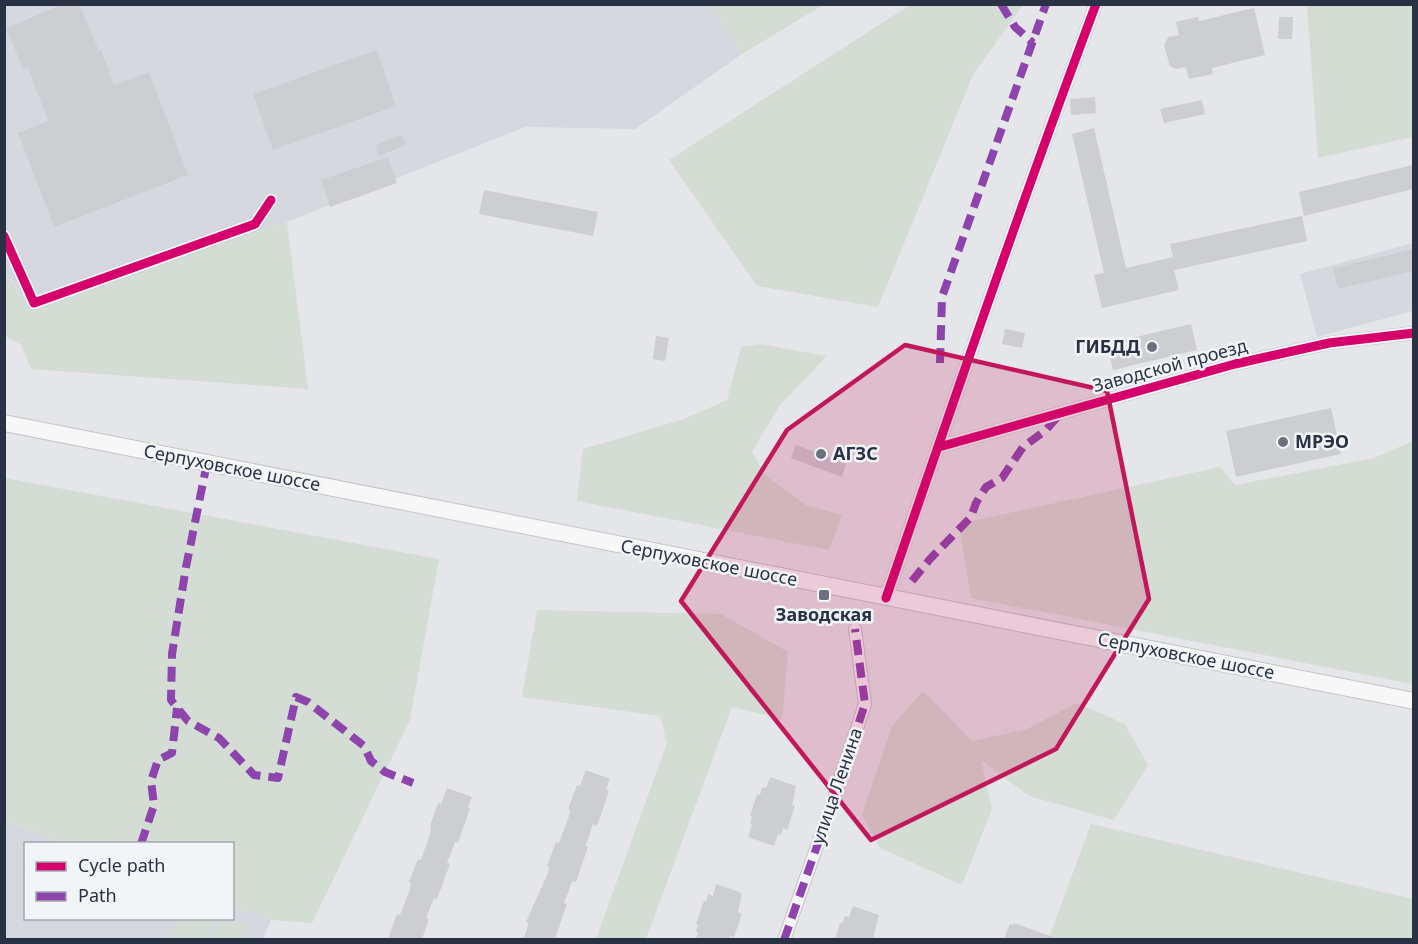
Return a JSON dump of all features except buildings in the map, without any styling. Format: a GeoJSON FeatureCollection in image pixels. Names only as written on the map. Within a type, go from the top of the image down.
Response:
{"type":"FeatureCollection","features":[{"type":"Feature","properties":{"kind":"main road","name":"Серпуховское шоссе"},"geometry":{"type":"LineString","coordinates":[[4,423],[1413,701]]}},
{"type":"Feature","properties":{"kind":"street"},"geometry":{"type":"LineString","coordinates":[[886,598],[964,368],[1096,4]]}},
{"type":"Feature","properties":{"kind":"street"},"geometry":{"type":"LineString","coordinates":[[4,236],[34,303],[255,224],[271,200]]}},
{"type":"Feature","properties":{"kind":"street","name":"Заводской проезд"},"geometry":{"type":"LineString","coordinates":[[939,447],[1235,364],[1329,343],[1413,333]]}},
{"type":"Feature","properties":{"kind":"street","name":"улица Ленина"},"geometry":{"type":"LineString","coordinates":[[784,939],[865,704],[855,629]]}},
{"type":"Feature","properties":{"kind":"highlighted area"},"geometry":{"type":"Polygon","coordinates":[[[905,345],[1107,391],[1149,599],[1056,749],[871,840],[681,601],[787,430],[905,345]]]}},
{"type":"Feature","properties":{"kind":"shaded area"},"geometry":{"type":"Polygon","coordinates":[[[5,5],[712,5],[742,54],[635,129],[525,127],[287,222],[27,305],[5,269],[5,5]]]}},
{"type":"Feature","properties":{"kind":"shaded area"},"geometry":{"type":"Polygon","coordinates":[[[712,5],[823,5],[742,54],[712,5]]]}},
{"type":"Feature","properties":{"kind":"shaded area"},"geometry":{"type":"Polygon","coordinates":[[[910,5],[1023,5],[973,75],[878,307],[757,286],[669,160],[910,5]]]}},
{"type":"Feature","properties":{"kind":"shaded area"},"geometry":{"type":"Polygon","coordinates":[[[1307,5],[1413,5],[1413,137],[1318,158],[1307,5]]]}},
{"type":"Feature","properties":{"kind":"shaded area"},"geometry":{"type":"Polygon","coordinates":[[[287,222],[308,389],[31,369],[21,345],[5,336],[4,269],[27,305],[287,222]]]}},
{"type":"Feature","properties":{"kind":"shaded area"},"geometry":{"type":"Polygon","coordinates":[[[1413,243],[1413,311],[1317,337],[1300,274],[1413,243]]]}},
{"type":"Feature","properties":{"kind":"shaded area"},"geometry":{"type":"Polygon","coordinates":[[[760,344],[827,356],[780,405],[752,452],[766,476],[806,505],[842,515],[829,550],[577,501],[583,449],[684,419],[727,400],[741,347],[760,344]]]}},
{"type":"Feature","properties":{"kind":"shaded area"},"geometry":{"type":"Polygon","coordinates":[[[1413,441],[1413,684],[971,598],[959,524],[1220,467],[1235,485],[1374,458],[1413,441]]]}},
{"type":"Feature","properties":{"kind":"shaded area"},"geometry":{"type":"Polygon","coordinates":[[[5,478],[439,559],[410,720],[312,923],[271,920],[234,906],[234,842],[62,842],[5,821],[5,478]]]}},
{"type":"Feature","properties":{"kind":"shaded area"},"geometry":{"type":"Polygon","coordinates":[[[537,610],[721,614],[788,652],[782,719],[732,707],[646,939],[596,939],[667,743],[660,716],[522,697],[537,610]]]}},
{"type":"Feature","properties":{"kind":"shaded area"},"geometry":{"type":"Polygon","coordinates":[[[923,691],[972,741],[1027,729],[1077,703],[1125,724],[1148,765],[1114,820],[1029,796],[981,760],[992,809],[962,885],[880,848],[862,815],[892,726],[923,691]]]}},
{"type":"Feature","properties":{"kind":"shaded area"},"geometry":{"type":"Polygon","coordinates":[[[4,821],[62,842],[24,842],[24,920],[234,920],[234,906],[271,920],[263,939],[5,939],[4,821]]]}},
{"type":"Feature","properties":{"kind":"shaded area"},"geometry":{"type":"Polygon","coordinates":[[[1091,824],[1413,899],[1413,939],[1048,940],[1091,824]]]}},
{"type":"Feature","properties":{"kind":"shaded area"},"geometry":{"type":"Polygon","coordinates":[[[178,920],[214,920],[205,939],[169,939],[178,920]]]}},
{"type":"Feature","properties":{"kind":"shaded area"},"geometry":{"type":"Polygon","coordinates":[[[219,920],[234,920],[249,926],[243,939],[210,939],[219,920]]]}},
{"type":"Feature","properties":{"kind":"marked path"},"geometry":{"type":"LineString","coordinates":[[1001,4],[1015,27],[1033,43]]}},
{"type":"Feature","properties":{"kind":"marked path"},"geometry":{"type":"LineString","coordinates":[[940,363],[942,297],[1046,4]]}},
{"type":"Feature","properties":{"kind":"marked path"},"geometry":{"type":"LineString","coordinates":[[912,581],[971,517],[986,487],[1002,478],[1023,447],[1046,430],[1059,415]]}},
{"type":"Feature","properties":{"kind":"marked path"},"geometry":{"type":"LineString","coordinates":[[207,463],[186,567],[172,654],[171,700],[188,721],[219,738],[254,775],[278,778],[296,697],[308,702],[364,746],[371,761],[385,772],[413,783]]}},
{"type":"Feature","properties":{"kind":"marked path"},"geometry":{"type":"LineString","coordinates":[[784,940],[865,704],[855,629]]}},
{"type":"Feature","properties":{"kind":"marked path"},"geometry":{"type":"LineString","coordinates":[[142,842],[154,805],[151,781],[158,760],[172,753],[177,708]]}},
{"type":"Feature","properties":{"kind":"cycle path"},"geometry":{"type":"LineString","coordinates":[[886,598],[1015,226],[1096,4]]}},
{"type":"Feature","properties":{"kind":"cycle path"},"geometry":{"type":"LineString","coordinates":[[4,236],[34,303],[255,224],[271,200]]}},
{"type":"Feature","properties":{"kind":"cycle path"},"geometry":{"type":"LineString","coordinates":[[939,447],[1235,364],[1329,343],[1414,333]]}},
{"type":"Feature","properties":{"kind":"place","name":"ГИБДД"},"geometry":{"type":"Point","coordinates":[1152,347]}},
{"type":"Feature","properties":{"kind":"place","name":"МРЭО"},"geometry":{"type":"Point","coordinates":[1283,442]}},
{"type":"Feature","properties":{"kind":"place","name":"АГЗС"},"geometry":{"type":"Point","coordinates":[821,454]}},
{"type":"Feature","properties":{"kind":"place","name":"Заводская"},"geometry":{"type":"Point","coordinates":[824,595]}}]}
